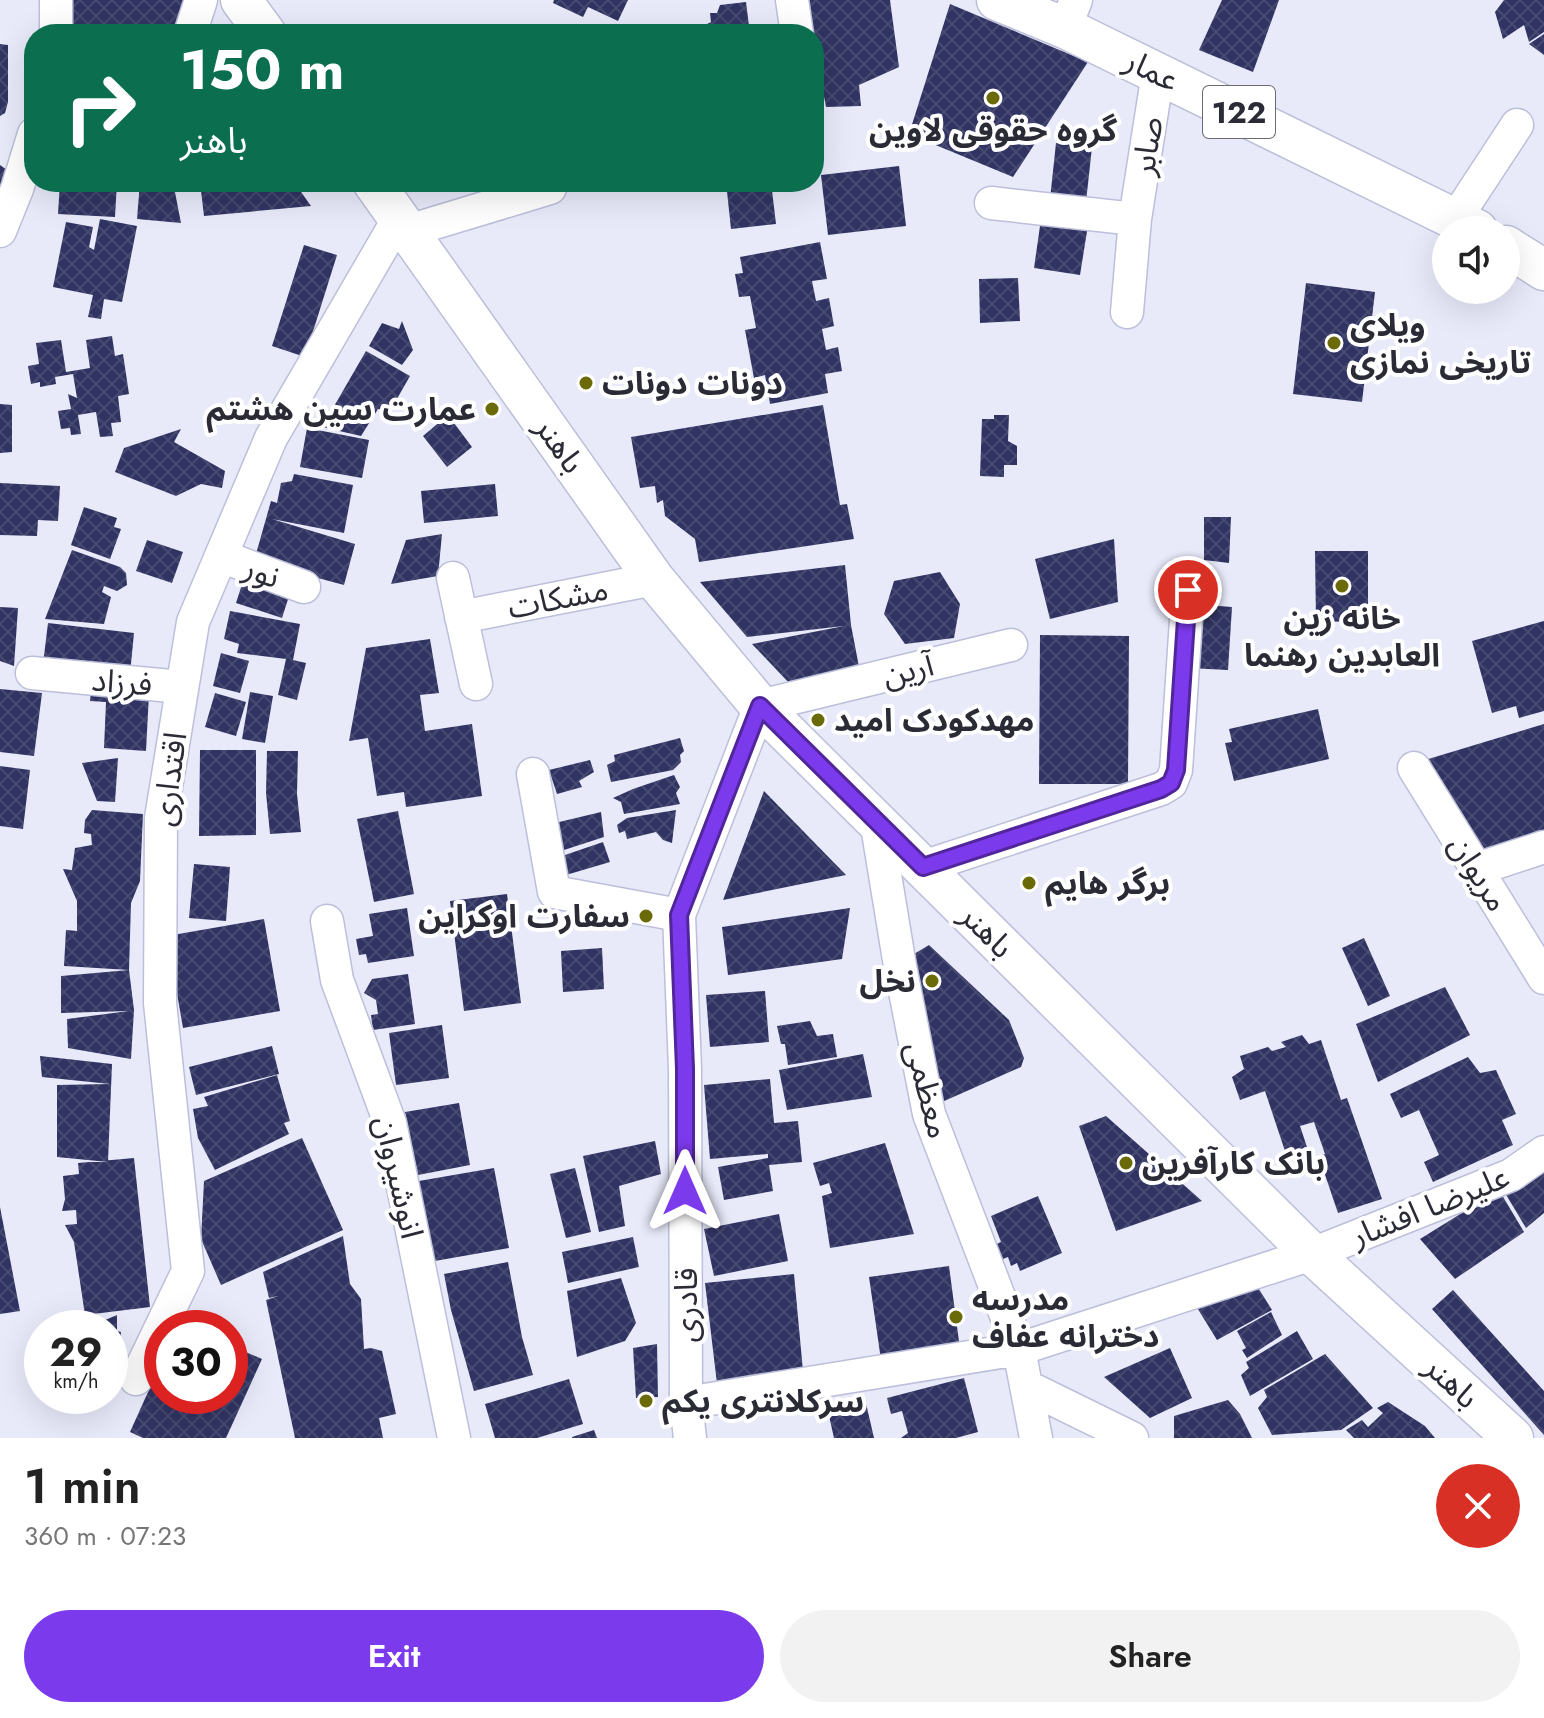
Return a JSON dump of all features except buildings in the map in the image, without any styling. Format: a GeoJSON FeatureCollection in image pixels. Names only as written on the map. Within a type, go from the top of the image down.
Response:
{"type":"FeatureCollection","features":[{"type":"Feature","properties":{"kind":"main road"},"geometry":{"type":"LineString","coordinates":[[241,0],[259,24]]}},
{"type":"Feature","properties":{"kind":"main road","name":"عمار"},"geometry":{"type":"LineString","coordinates":[[997,0],[1070,14],[1158,73],[1450,216]]}},
{"type":"Feature","properties":{"kind":"main road","name":"باهنر"},"geometry":{"type":"LineString","coordinates":[[380,192],[654,579],[760,706],[1312,1254],[1513,1438]]}},
{"type":"Feature","properties":{"kind":"street"},"geometry":{"type":"LineString","coordinates":[[56,0],[56,24]]}},
{"type":"Feature","properties":{"kind":"street"},"geometry":{"type":"LineString","coordinates":[[193,24],[201,0]]}},
{"type":"Feature","properties":{"kind":"street"},"geometry":{"type":"LineString","coordinates":[[792,0],[796,24]]}},
{"type":"Feature","properties":{"kind":"street","name":"صابر"},"geometry":{"type":"LineString","coordinates":[[1127,312],[1135,219],[1158,73]]}},
{"type":"Feature","properties":{"kind":"street"},"geometry":{"type":"LineString","coordinates":[[1470,216],[1517,125]]}},
{"type":"Feature","properties":{"kind":"street"},"geometry":{"type":"LineString","coordinates":[[0,231],[24,166]]}},
{"type":"Feature","properties":{"kind":"street"},"geometry":{"type":"LineString","coordinates":[[404,225],[551,192]]}},
{"type":"Feature","properties":{"kind":"street","name":"صابر"},"geometry":{"type":"LineString","coordinates":[[991,203],[1135,219]]}},
{"type":"Feature","properties":{"kind":"street","name":"اقتداری"},"geometry":{"type":"LineString","coordinates":[[136,1379],[188,1271],[160,1003],[161,818],[193,622],[271,438],[404,225]]}},
{"type":"Feature","properties":{"kind":"street","name":"نور"},"geometry":{"type":"LineString","coordinates":[[221,556],[304,587]]}},
{"type":"Feature","properties":{"kind":"street","name":"مشکات"},"geometry":{"type":"LineString","coordinates":[[453,578],[476,684]]}},
{"type":"Feature","properties":{"kind":"street","name":"مشکات"},"geometry":{"type":"LineString","coordinates":[[461,617],[654,579]]}},
{"type":"Feature","properties":{"kind":"street"},"geometry":{"type":"LineString","coordinates":[[923,867],[1147,794],[1171,783],[1176,770],[1188,590]]}},
{"type":"Feature","properties":{"kind":"street","name":"آرین"},"geometry":{"type":"LineString","coordinates":[[760,706],[1011,645]]}},
{"type":"Feature","properties":{"kind":"street","name":"فرزاد"},"geometry":{"type":"LineString","coordinates":[[47,675],[182,687]]}},
{"type":"Feature","properties":{"kind":"street","name":"قادری"},"geometry":{"type":"LineString","coordinates":[[690,1438],[686,1403],[685,1069],[679,915],[760,706]]}},
{"type":"Feature","properties":{"kind":"street","name":"مریوان"},"geometry":{"type":"LineString","coordinates":[[1414,768],[1544,978]]}},
{"type":"Feature","properties":{"kind":"street"},"geometry":{"type":"LineString","coordinates":[[533,774],[554,892],[679,915]]}},
{"type":"Feature","properties":{"kind":"street","name":"معظمی"},"geometry":{"type":"LineString","coordinates":[[876,820],[929,1114],[1019,1349],[1036,1438]]}},
{"type":"Feature","properties":{"kind":"street"},"geometry":{"type":"LineString","coordinates":[[1477,869],[1544,847]]}},
{"type":"Feature","properties":{"kind":"street","name":"انوشیروان"},"geometry":{"type":"LineString","coordinates":[[327,921],[337,980],[390,1123],[454,1438]]}},
{"type":"Feature","properties":{"kind":"street","name":"علیرضا افشار"},"geometry":{"type":"LineString","coordinates":[[686,1403],[1019,1349],[1312,1254],[1511,1175],[1544,1152]]}},
{"type":"Feature","properties":{"kind":"street"},"geometry":{"type":"LineString","coordinates":[[1026,1386],[1132,1438]]}},
{"type":"Feature","properties":{"kind":"place","name":"گروه حقوقی لاوین"},"geometry":{"type":"Point","coordinates":[993,98]}},
{"type":"Feature","properties":{"kind":"place","name":"ویلای تاریخی نمازی"},"geometry":{"type":"Point","coordinates":[1334,343]}},
{"type":"Feature","properties":{"kind":"place","name":"دونات دونات"},"geometry":{"type":"Point","coordinates":[586,383]}},
{"type":"Feature","properties":{"kind":"place","name":"عمارت سین هشتم"},"geometry":{"type":"Point","coordinates":[492,409]}},
{"type":"Feature","properties":{"kind":"place","name":"خانه زین العابدین رهنما"},"geometry":{"type":"Point","coordinates":[1342,586]}},
{"type":"Feature","properties":{"kind":"place","name":"مهدکودک امید"},"geometry":{"type":"Point","coordinates":[818,720]}},
{"type":"Feature","properties":{"kind":"place","name":"برگر هایم"},"geometry":{"type":"Point","coordinates":[1029,883]}},
{"type":"Feature","properties":{"kind":"place","name":"سفارت اوکراین"},"geometry":{"type":"Point","coordinates":[646,916]}},
{"type":"Feature","properties":{"kind":"place","name":"نخل"},"geometry":{"type":"Point","coordinates":[932,981]}},
{"type":"Feature","properties":{"kind":"place","name":"بانک کارآفرین"},"geometry":{"type":"Point","coordinates":[1126,1163]}},
{"type":"Feature","properties":{"kind":"place","name":"مدرسه دخترانه عفاف"},"geometry":{"type":"Point","coordinates":[956,1317]}},
{"type":"Feature","properties":{"kind":"place","name":"سرکلانتری یکم"},"geometry":{"type":"Point","coordinates":[646,1401]}},
{"type":"Feature","properties":{"kind":"route"},"geometry":{"type":"LineString","coordinates":[[685,1191],[685,1069],[679,915],[760,706],[923,867],[1161,789],[1171,783],[1176,770],[1188,590]]}}]}
